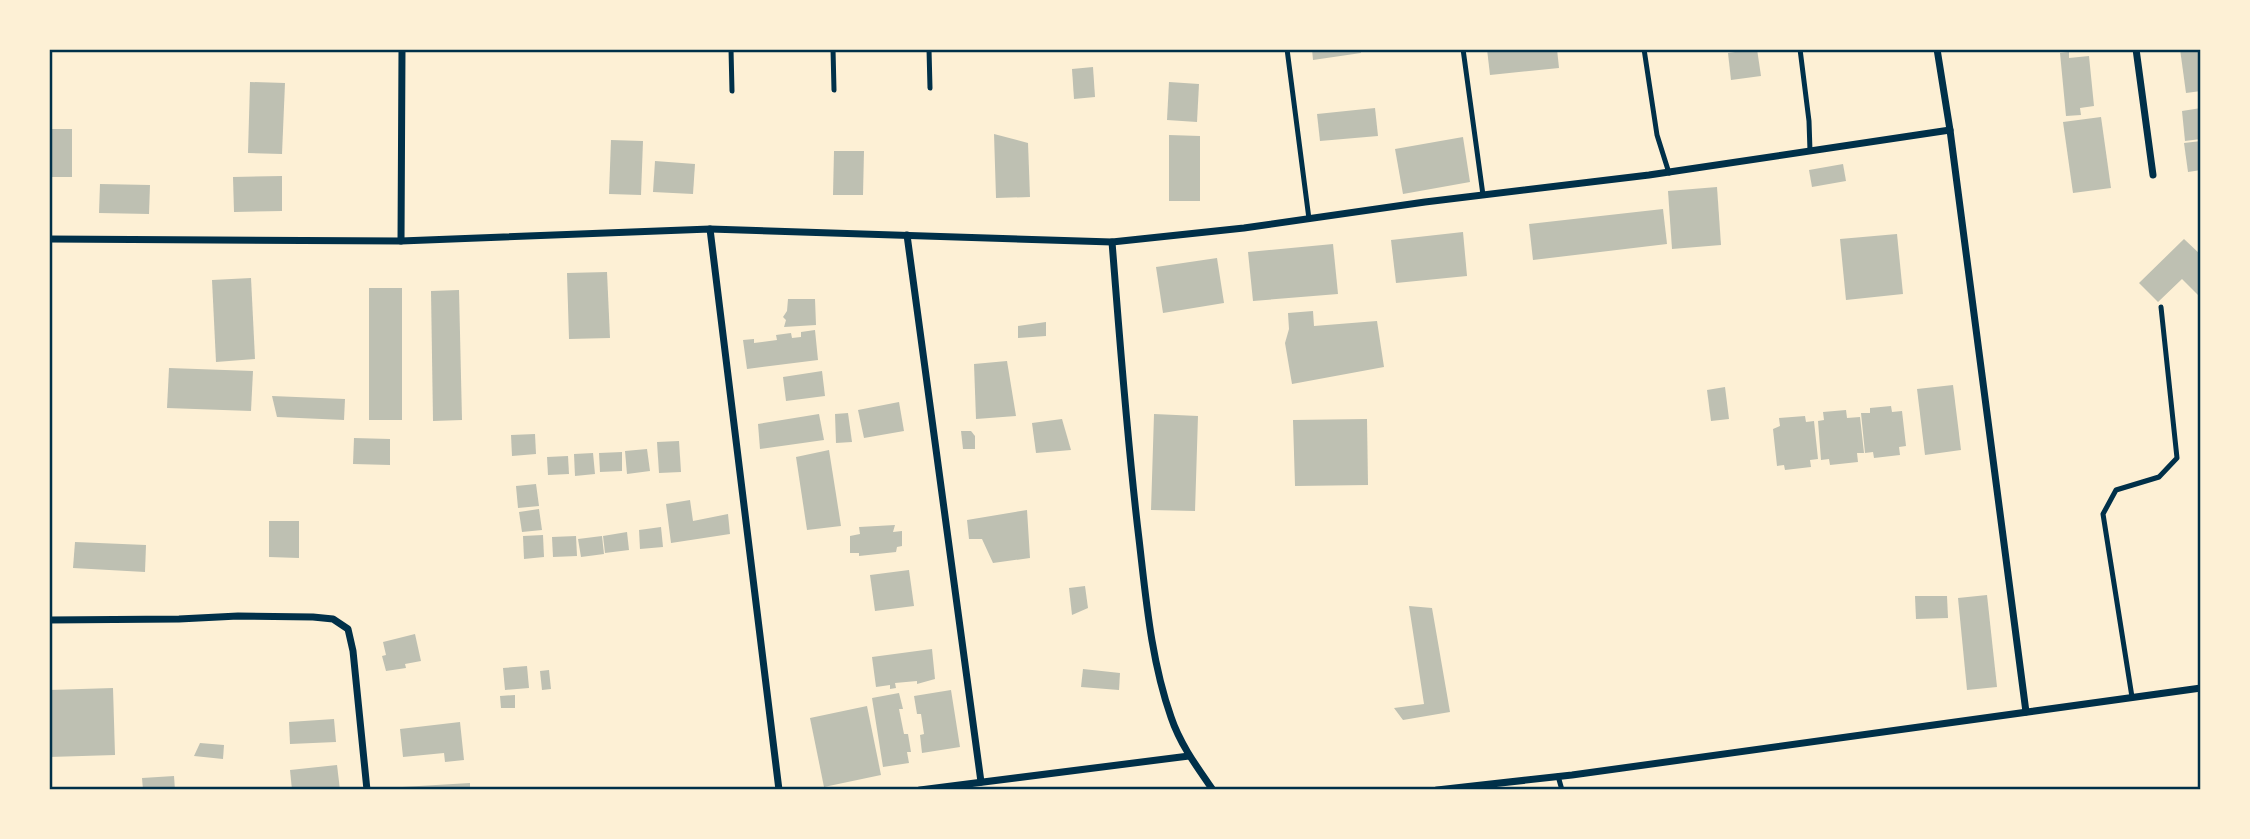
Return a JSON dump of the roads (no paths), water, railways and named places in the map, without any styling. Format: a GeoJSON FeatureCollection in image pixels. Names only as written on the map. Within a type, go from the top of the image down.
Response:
{"type":"FeatureCollection","features":[{"type":"Feature","properties":{"kind":"street"},"geometry":{"type":"LineString","coordinates":[[401,241],[402,49]]}},
{"type":"Feature","properties":{"kind":"street"},"geometry":{"type":"LineString","coordinates":[[1937,49],[1950,130],[2026,712]]}},
{"type":"Feature","properties":{"kind":"street"},"geometry":{"type":"LineString","coordinates":[[2137,49],[2153,174]]}},
{"type":"Feature","properties":{"kind":"street"},"geometry":{"type":"LineString","coordinates":[[49,239],[401,241],[710,229],[1112,242],[1669,173],[1950,130]]}},
{"type":"Feature","properties":{"kind":"street"},"geometry":{"type":"LineString","coordinates":[[710,229],[779,790]]}},
{"type":"Feature","properties":{"kind":"street"},"geometry":{"type":"LineString","coordinates":[[907,235],[981,782]]}},
{"type":"Feature","properties":{"kind":"street"},"geometry":{"type":"LineString","coordinates":[[1112,242],[1127,438],[1147,614],[1158,677],[1171,717],[1189,756],[1213,790]]}},
{"type":"Feature","properties":{"kind":"street"},"geometry":{"type":"LineString","coordinates":[[49,620],[238,616],[333,619],[348,629],[353,651],[367,790]]}},
{"type":"Feature","properties":{"kind":"street"},"geometry":{"type":"LineString","coordinates":[[1437,790],[1558,776],[2201,688]]}},
{"type":"Feature","properties":{"kind":"street"},"geometry":{"type":"LineString","coordinates":[[920,790],[1189,756]]}},
{"type":"Feature","properties":{"kind":"lane"},"geometry":{"type":"LineString","coordinates":[[732,49],[732,91]]}},
{"type":"Feature","properties":{"kind":"lane"},"geometry":{"type":"LineString","coordinates":[[833,49],[834,90]]}},
{"type":"Feature","properties":{"kind":"lane"},"geometry":{"type":"LineString","coordinates":[[929,49],[930,88]]}},
{"type":"Feature","properties":{"kind":"lane"},"geometry":{"type":"LineString","coordinates":[[1287,49],[1309,219]]}},
{"type":"Feature","properties":{"kind":"lane"},"geometry":{"type":"LineString","coordinates":[[1463,49],[1483,195]]}},
{"type":"Feature","properties":{"kind":"lane"},"geometry":{"type":"LineString","coordinates":[[1644,49],[1657,135],[1669,173]]}},
{"type":"Feature","properties":{"kind":"lane"},"geometry":{"type":"LineString","coordinates":[[1800,49],[1810,151]]}},
{"type":"Feature","properties":{"kind":"lane"},"geometry":{"type":"LineString","coordinates":[[2132,697],[2103,514],[2116,490],[2159,477],[2177,458],[2161,307]]}},
{"type":"Feature","properties":{"kind":"lane"},"geometry":{"type":"LineString","coordinates":[[1558,776],[1562,790]]}}]}
